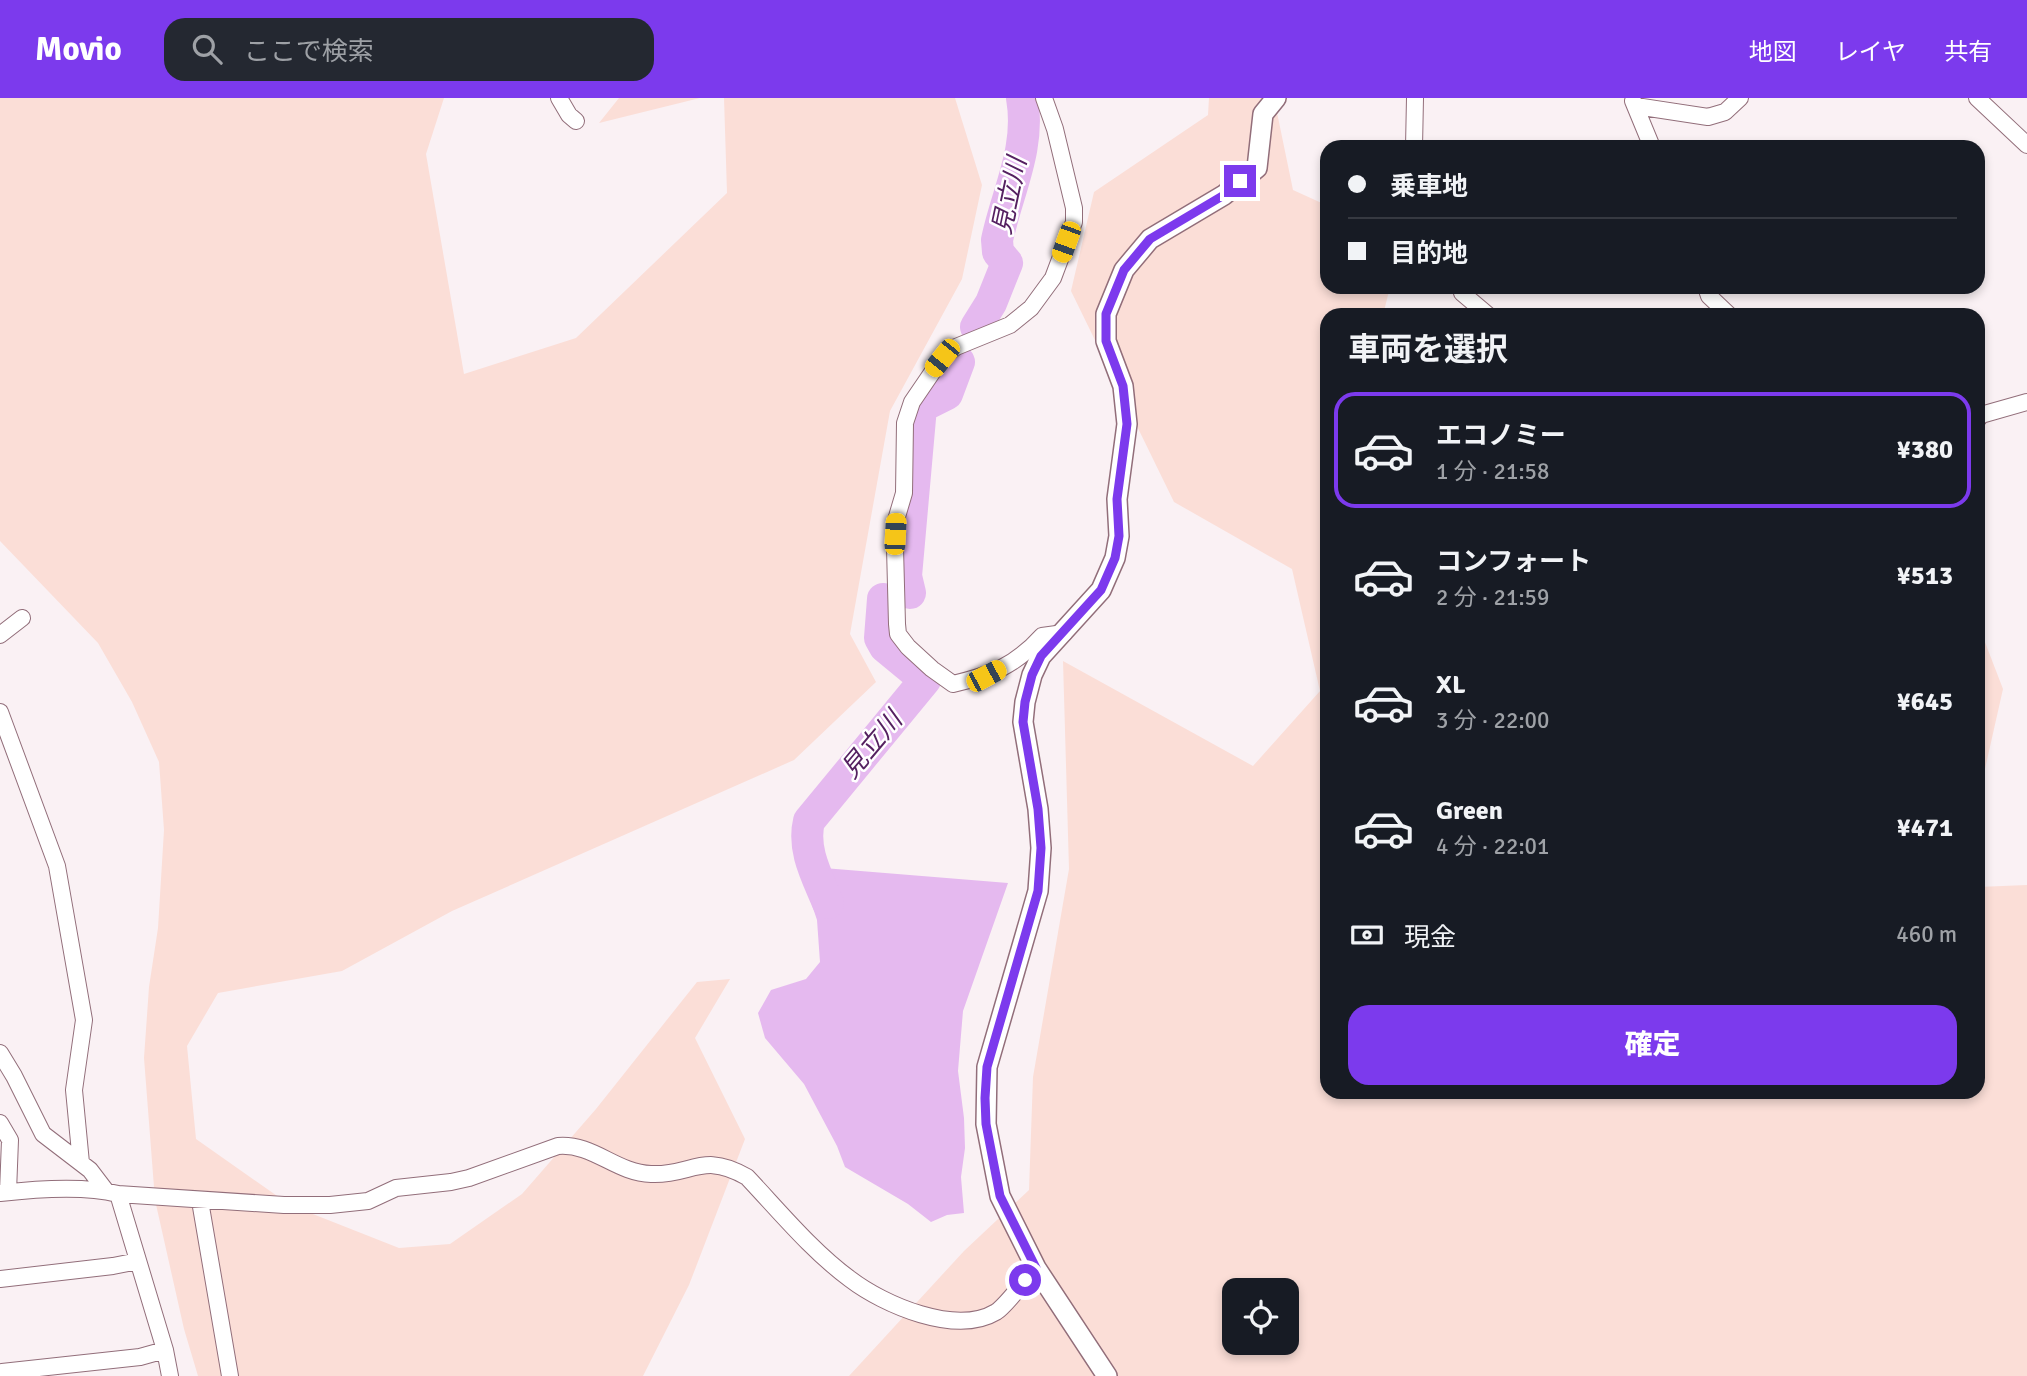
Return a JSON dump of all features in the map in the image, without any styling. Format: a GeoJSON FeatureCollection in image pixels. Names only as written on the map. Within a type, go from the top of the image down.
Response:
{"type":"FeatureCollection","features":[{"type":"Feature","properties":{"kind":"street"},"geometry":{"type":"LineString","coordinates":[[559,98],[576,121]]}},
{"type":"Feature","properties":{"kind":"street"},"geometry":{"type":"LineString","coordinates":[[1044,98],[1055,130],[1074,208],[1074,222],[1053,278],[1031,308],[1010,325],[956,347],[942,358],[907,412],[903,444],[904,493],[896,520],[895,606],[902,641],[953,684],[986,676],[1025,655],[1042,636],[1064,632]]}},
{"type":"Feature","properties":{"kind":"street"},"geometry":{"type":"LineString","coordinates":[[1107,1376],[1036,1268],[1000,1196],[986,1124],[987,1067],[1038,891],[1041,848],[1038,809],[1023,722],[1025,702],[1032,675],[1041,656],[1101,590],[1115,558],[1119,536],[1117,499],[1127,424],[1123,386],[1106,341],[1106,314],[1124,270],[1150,239],[1224,195],[1256,167],[1263,114],[1276,98]]}},
{"type":"Feature","properties":{"kind":"street"},"geometry":{"type":"LineString","coordinates":[[1414,140],[1415,98]]}},
{"type":"Feature","properties":{"kind":"street"},"geometry":{"type":"LineString","coordinates":[[1634,102],[1708,117],[1725,112],[1740,98]]}},
{"type":"Feature","properties":{"kind":"street"},"geometry":{"type":"LineString","coordinates":[[1977,98],[2027,145]]}},
{"type":"Feature","properties":{"kind":"street"},"geometry":{"type":"LineString","coordinates":[[1634,102],[1649,140]]}},
{"type":"Feature","properties":{"kind":"street"},"geometry":{"type":"LineString","coordinates":[[1463,294],[1480,308]]}},
{"type":"Feature","properties":{"kind":"street"},"geometry":{"type":"LineString","coordinates":[[1708,294],[1722,308]]}},
{"type":"Feature","properties":{"kind":"street"},"geometry":{"type":"LineString","coordinates":[[1985,414],[2027,402]]}},
{"type":"Feature","properties":{"kind":"street"},"geometry":{"type":"LineString","coordinates":[[0,635],[22,618]]}},
{"type":"Feature","properties":{"kind":"street"},"geometry":{"type":"LineString","coordinates":[[0,712],[57,866],[84,1020],[74,1090],[81,1163]]}},
{"type":"Feature","properties":{"kind":"street"},"geometry":{"type":"LineString","coordinates":[[0,1054],[43,1134],[81,1163],[112,1193],[138,1261],[165,1350],[170,1376]]}},
{"type":"Feature","properties":{"kind":"street"},"geometry":{"type":"LineString","coordinates":[[0,1123],[10,1140],[4,1193],[49,1189],[200,1201],[330,1205],[368,1201],[396,1188],[469,1178],[558,1146],[569,1146],[589,1150],[635,1172],[664,1173],[705,1164],[716,1164],[736,1171],[747,1177],[851,1280],[896,1305],[939,1319],[966,1321],[998,1310],[1036,1268]]}},
{"type":"Feature","properties":{"kind":"street"},"geometry":{"type":"LineString","coordinates":[[200,1201],[230,1376]]}},
{"type":"Feature","properties":{"kind":"street"},"geometry":{"type":"LineString","coordinates":[[0,1279],[138,1261]]}},
{"type":"Feature","properties":{"kind":"street"},"geometry":{"type":"LineString","coordinates":[[1,1369],[140,1357],[165,1350]]}},
{"type":"Feature","properties":{"kind":"shaded area"},"geometry":{"type":"Polygon","coordinates":[[[0,98],[444,98],[426,154],[464,374],[576,338],[727,193],[724,98],[955,98],[982,185],[962,279],[890,411],[850,634],[876,682],[794,760],[452,911],[342,971],[218,993],[187,1046],[196,1139],[290,1205],[399,1248],[450,1244],[522,1194],[596,1109],[697,982],[730,979],[695,1038],[745,1139],[689,1285],[643,1376],[198,1376],[184,1329],[155,1200],[144,1058],[149,987],[158,928],[164,830],[159,762],[132,702],[98,643],[0,541],[0,98]]]}},
{"type":"Feature","properties":{"kind":"shaded area"},"geometry":{"type":"Polygon","coordinates":[[[619,98],[700,98],[599,123],[619,98]]]}},
{"type":"Feature","properties":{"kind":"shaded area"},"geometry":{"type":"Polygon","coordinates":[[[1209,98],[1274,98],[1293,190],[1320,202],[1320,294],[1388,294],[1385,308],[1320,308],[1320,691],[1292,569],[1174,502],[1071,291],[1094,192],[1208,115],[1209,98]]]}},
{"type":"Feature","properties":{"kind":"shaded area"},"geometry":{"type":"Polygon","coordinates":[[[1985,642],[2003,689],[1985,769],[1985,642]]]}},
{"type":"Feature","properties":{"kind":"shaded area"},"geometry":{"type":"Polygon","coordinates":[[[1063,661],[1253,766],[1320,691],[1320,1099],[1985,1099],[1985,887],[2027,885],[2027,1376],[849,1376],[964,1251],[1029,1190],[1033,1077],[1069,869],[1063,661]]]}},
{"type":"Feature","properties":{"kind":"shaded area"},"geometry":{"type":"Polygon","coordinates":[[[799,866],[1008,883],[963,1011],[958,1071],[964,1118],[965,1148],[961,1177],[964,1213],[947,1215],[931,1222],[908,1204],[845,1167],[837,1146],[804,1084],[765,1038],[758,1013],[771,990],[806,979],[820,962],[817,920],[799,866]]]}},
{"type":"Feature","properties":{"kind":"waterway","name":"見立川"},"geometry":{"type":"LineString","coordinates":[[976,327],[991,303],[1007,263],[998,252],[997,240],[1021,153],[1024,117],[1022,98]]}},
{"type":"Feature","properties":{"kind":"waterway","name":"見立川"},"geometry":{"type":"LineString","coordinates":[[910,593],[906,576],[921,407],[947,394],[959,362]]}},
{"type":"Feature","properties":{"kind":"waterway","name":"見立川"},"geometry":{"type":"LineString","coordinates":[[828,903],[809,853],[809,821],[925,680],[885,647],[880,638],[883,599]]}},
{"type":"Feature","properties":{"kind":"route"},"geometry":{"type":"LineString","coordinates":[[1025,1280],[1036,1268],[1000,1196],[986,1124],[985,1098],[987,1067],[1038,891],[1041,848],[1038,809],[1023,722],[1025,702],[1032,675],[1041,656],[1101,590],[1115,558],[1119,536],[1117,499],[1127,424],[1123,386],[1106,341],[1106,314],[1124,270],[1150,239],[1224,195],[1240,181]]}}]}
